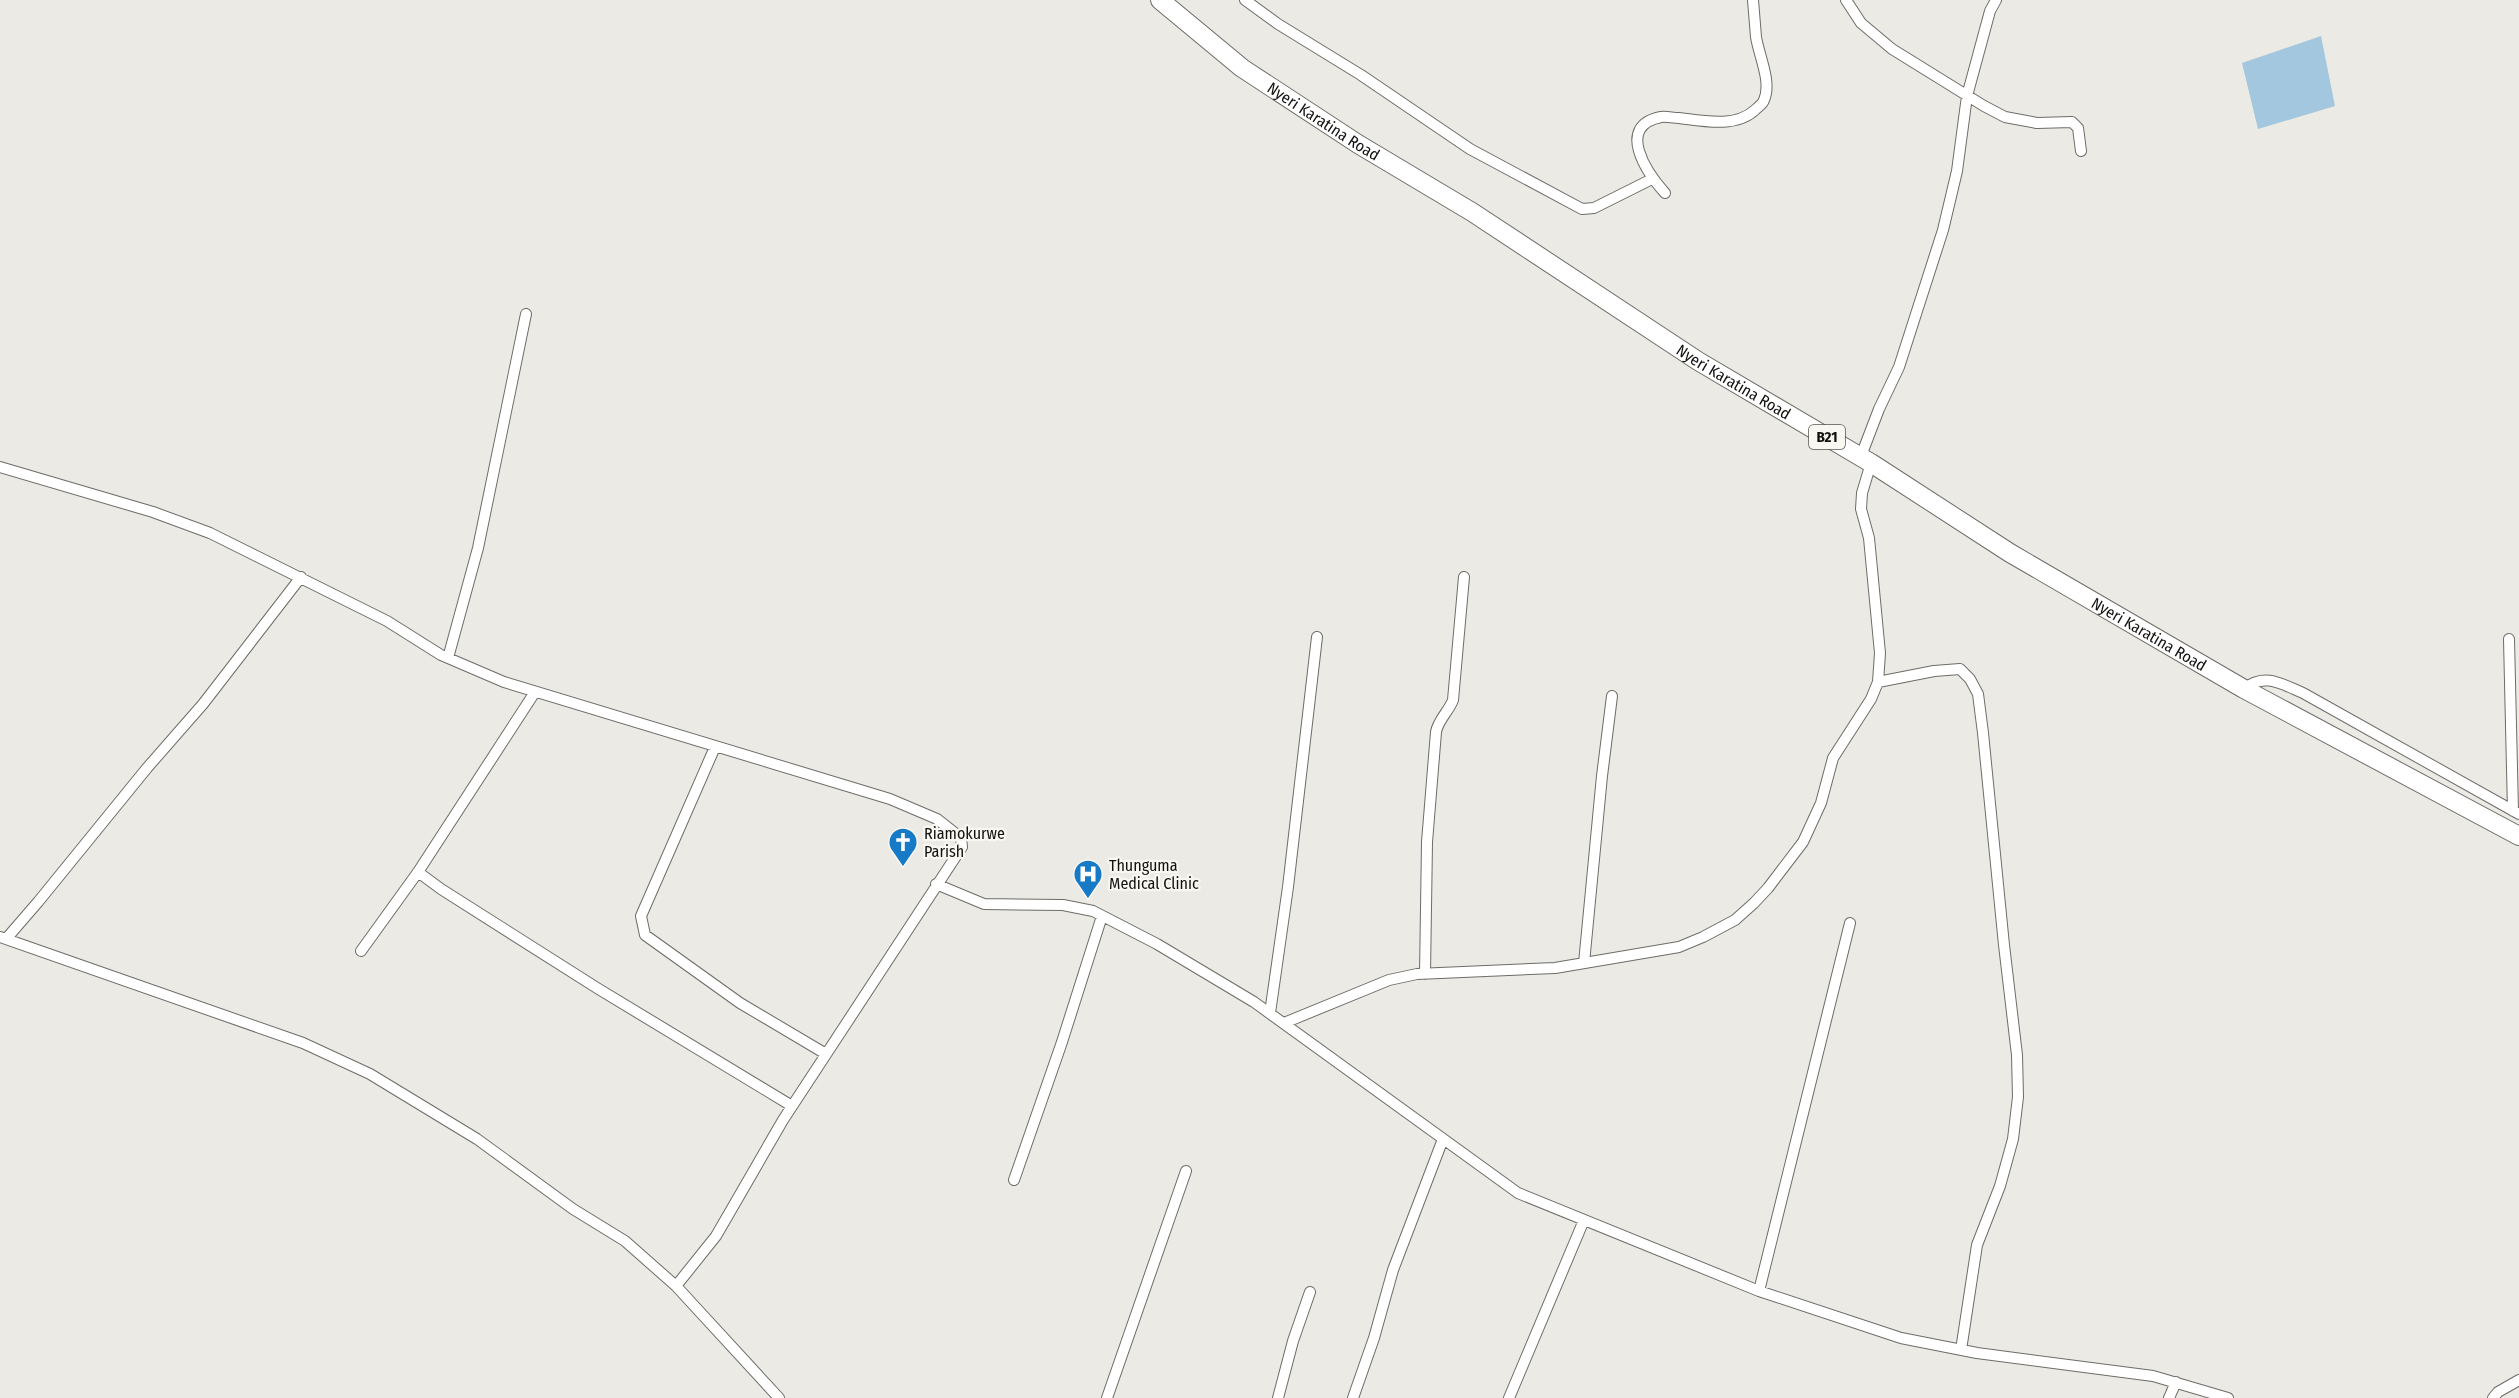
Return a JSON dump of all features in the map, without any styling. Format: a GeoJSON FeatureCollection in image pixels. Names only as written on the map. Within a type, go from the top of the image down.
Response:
{"type":"FeatureCollection","features":[{"type":"Feature","properties":{"kind":"highway","name":"Nyeri Karatina Road"},"geometry":{"type":"LineString","coordinates":[[1160,0],[1242,68],[1358,144],[1472,212],[1698,361],[1866,459],[2010,554],[2244,689],[2519,836]]}},
{"type":"Feature","properties":{"kind":"street"},"geometry":{"type":"LineString","coordinates":[[1245,0],[1470,149],[1582,209],[1594,208],[1652,179]]}},
{"type":"Feature","properties":{"kind":"street"},"geometry":{"type":"LineString","coordinates":[[1665,193],[1652,179],[1640,158],[1636,143],[1638,133],[1648,122],[1662,117],[1736,121],[1751,113],[1764,102],[1766,86],[1756,38],[1753,0]]}},
{"type":"Feature","properties":{"kind":"street"},"geometry":{"type":"LineString","coordinates":[[1846,0],[1861,23],[1892,49],[2005,117],[2037,123],[2072,122],[2078,128],[2081,151]]}},
{"type":"Feature","properties":{"kind":"street"},"geometry":{"type":"LineString","coordinates":[[1284,1023],[1389,980],[1425,974],[1516,971],[1584,963],[1679,947],[1703,938],[1735,920],[1768,888],[1803,842],[1821,803],[1833,758],[1865,709],[1878,682],[1880,653],[1869,538],[1861,508],[1866,459],[1879,409],[1899,367],[1911,325],[1926,289],[1957,171],[1967,96],[1990,11],[1996,0]]}},
{"type":"Feature","properties":{"kind":"street"},"geometry":{"type":"LineString","coordinates":[[448,658],[478,548],[526,314]]}},
{"type":"Feature","properties":{"kind":"street"},"geometry":{"type":"LineString","coordinates":[[0,467],[153,512],[210,533],[387,621],[448,658],[504,682],[890,799],[937,819],[961,838],[962,847],[792,1106],[716,1236],[676,1286]]}},
{"type":"Feature","properties":{"kind":"street"},"geometry":{"type":"LineString","coordinates":[[301,577],[203,704],[147,768],[38,902],[3,938],[303,1043],[370,1074],[477,1138],[573,1209],[624,1241],[676,1286],[779,1398]]}},
{"type":"Feature","properties":{"kind":"street"},"geometry":{"type":"LineString","coordinates":[[1425,974],[1427,842],[1436,732],[1439,722],[1449,710],[1455,691],[1464,577]]}},
{"type":"Feature","properties":{"kind":"street"},"geometry":{"type":"LineString","coordinates":[[1270,1013],[1288,886],[1317,637]]}},
{"type":"Feature","properties":{"kind":"street"},"geometry":{"type":"LineString","coordinates":[[2509,639],[2516,812]]}},
{"type":"Feature","properties":{"kind":"street"},"geometry":{"type":"LineString","coordinates":[[1878,682],[1934,671],[1960,669],[1970,678],[1977,694],[1983,733],[2017,1055],[2018,1097],[2013,1139],[2000,1186],[1977,1245],[1961,1350]]}},
{"type":"Feature","properties":{"kind":"street"},"geometry":{"type":"LineString","coordinates":[[2244,689],[2264,679],[2277,681],[2303,693],[2516,812]]}},
{"type":"Feature","properties":{"kind":"street"},"geometry":{"type":"LineString","coordinates":[[362,951],[418,872],[535,692]]}},
{"type":"Feature","properties":{"kind":"street"},"geometry":{"type":"LineString","coordinates":[[1584,963],[1599,799],[1612,696]]}},
{"type":"Feature","properties":{"kind":"street"},"geometry":{"type":"LineString","coordinates":[[715,747],[641,916],[645,935],[740,1003],[826,1054]]}},
{"type":"Feature","properties":{"kind":"street"},"geometry":{"type":"LineString","coordinates":[[418,872],[588,982],[792,1106]]}},
{"type":"Feature","properties":{"kind":"street"},"geometry":{"type":"LineString","coordinates":[[936,884],[984,904],[1063,905],[1078,907],[1102,916],[1157,944],[1270,1013],[1518,1193],[1759,1291],[1901,1338],[1961,1350],[2134,1373],[2176,1382],[2228,1398]]}},
{"type":"Feature","properties":{"kind":"street"},"geometry":{"type":"LineString","coordinates":[[1014,1180],[1062,1042],[1102,916]]}},
{"type":"Feature","properties":{"kind":"street"},"geometry":{"type":"LineString","coordinates":[[1759,1291],[1850,923]]}},
{"type":"Feature","properties":{"kind":"street"},"geometry":{"type":"LineString","coordinates":[[1353,1398],[1374,1338],[1393,1270],[1443,1140]]}},
{"type":"Feature","properties":{"kind":"street"},"geometry":{"type":"LineString","coordinates":[[1107,1398],[1186,1171]]}},
{"type":"Feature","properties":{"kind":"street"},"geometry":{"type":"LineString","coordinates":[[1509,1398],[1584,1220]]}},
{"type":"Feature","properties":{"kind":"street"},"geometry":{"type":"LineString","coordinates":[[1278,1398],[1293,1341],[1310,1292]]}},
{"type":"Feature","properties":{"kind":"street"},"geometry":{"type":"LineString","coordinates":[[2493,1398],[2498,1392],[2519,1380]]}},
{"type":"Feature","properties":{"kind":"street"},"geometry":{"type":"LineString","coordinates":[[2169,1398],[2176,1382]]}},
{"type":"Feature","properties":{"kind":"water"},"geometry":{"type":"Polygon","coordinates":[[[2321,36],[2335,106],[2258,129],[2242,63],[2321,36]]]}},
{"type":"Feature","properties":{"kind":"place","name":"Riamokurwe Parish"},"geometry":{"type":"Point","coordinates":[903,868]}},
{"type":"Feature","properties":{"kind":"place","name":"Thunguma Medical Clinic"},"geometry":{"type":"Point","coordinates":[1088,900]}}]}
